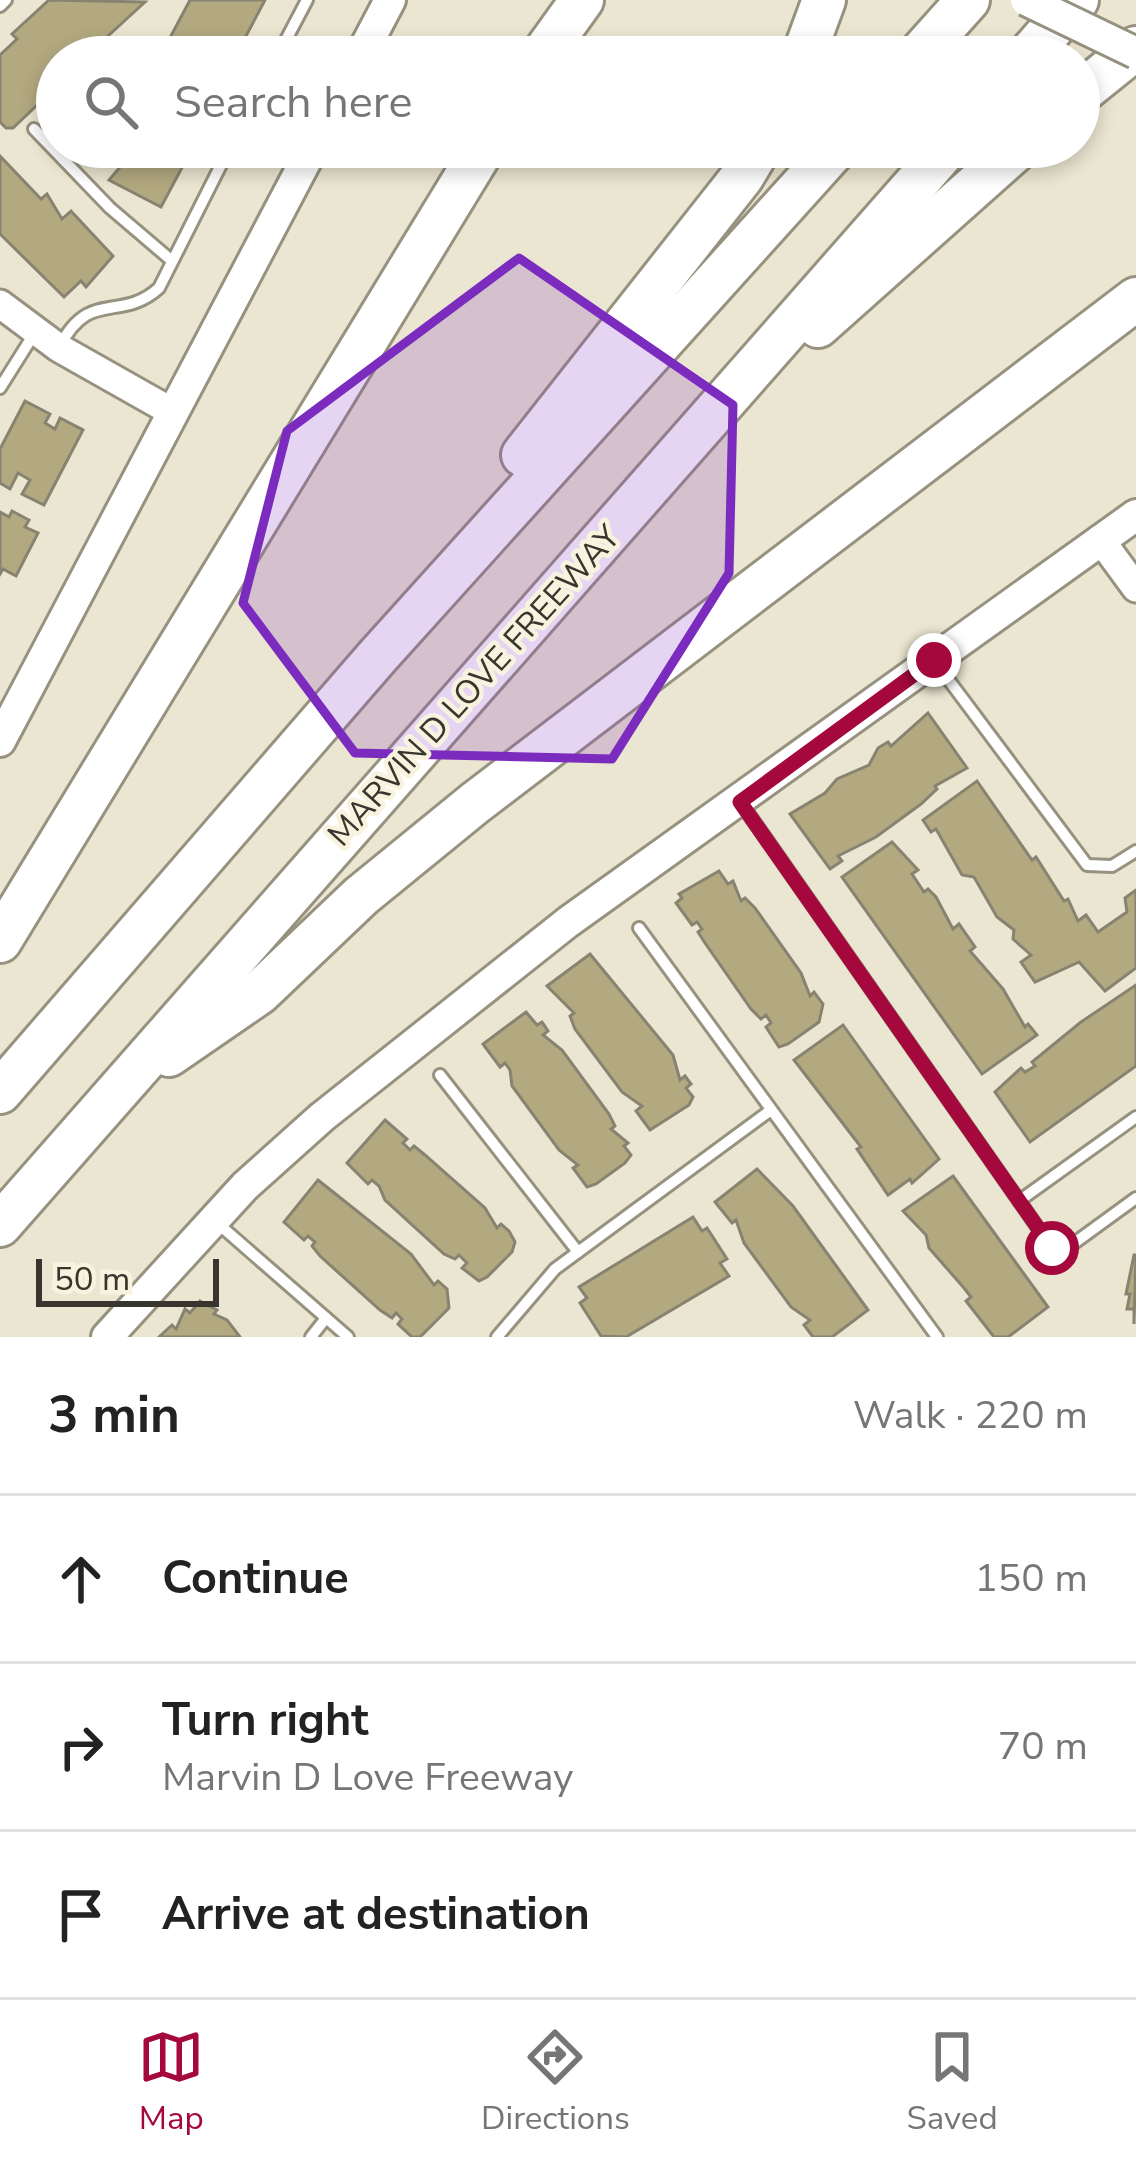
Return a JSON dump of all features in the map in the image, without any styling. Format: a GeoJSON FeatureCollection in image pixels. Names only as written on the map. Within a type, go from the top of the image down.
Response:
{"type":"FeatureCollection","features":[{"type":"Feature","properties":{"kind":"highway"},"geometry":{"type":"LineString","coordinates":[[556,36],[582,0]]}},
{"type":"Feature","properties":{"kind":"highway"},"geometry":{"type":"LineString","coordinates":[[811,36],[824,0]]}},
{"type":"Feature","properties":{"kind":"highway"},"geometry":{"type":"LineString","coordinates":[[936,36],[968,0]]}},
{"type":"Feature","properties":{"kind":"highway"},"geometry":{"type":"LineString","coordinates":[[1045,36],[1077,0]]}},
{"type":"Feature","properties":{"kind":"highway"},"geometry":{"type":"LineString","coordinates":[[1100,78],[1136,50]]}},
{"type":"Feature","properties":{"kind":"highway"},"geometry":{"type":"LineString","coordinates":[[0,941],[471,168]]}},
{"type":"Feature","properties":{"kind":"highway"},"geometry":{"type":"LineString","coordinates":[[377,657],[471,516],[583,383],[748,168]]}},
{"type":"Feature","properties":{"kind":"highway"},"geometry":{"type":"LineString","coordinates":[[0,1093],[377,657],[818,168]]}},
{"type":"Feature","properties":{"kind":"highway","name":"MARVIN D LOVE FREEWAY"},"geometry":{"type":"LineString","coordinates":[[0,1225],[930,168]]}},
{"type":"Feature","properties":{"kind":"highway"},"geometry":{"type":"LineString","coordinates":[[737,390],[874,281],[996,168]]}},
{"type":"Feature","properties":{"kind":"highway"},"geometry":{"type":"LineString","coordinates":[[117,1090],[260,993],[361,896],[476,803],[1136,299]]}},
{"type":"Feature","properties":{"kind":"main road"},"geometry":{"type":"LineString","coordinates":[[371,36],[389,0]]}},
{"type":"Feature","properties":{"kind":"main road"},"geometry":{"type":"LineString","coordinates":[[1026,0],[1136,50]]}},
{"type":"Feature","properties":{"kind":"main road"},"geometry":{"type":"LineString","coordinates":[[0,741],[302,168]]}},
{"type":"Feature","properties":{"kind":"main road"},"geometry":{"type":"LineString","coordinates":[[107,1337],[214,1220],[357,1089],[568,922],[1136,515]]}},
{"type":"Feature","properties":{"kind":"street"},"geometry":{"type":"LineString","coordinates":[[0,304],[48,340],[174,413]]}},
{"type":"Feature","properties":{"kind":"street"},"geometry":{"type":"LineString","coordinates":[[1100,538],[1136,588]]}},
{"type":"Feature","properties":{"kind":"lane"},"geometry":{"type":"LineString","coordinates":[[288,36],[307,0]]}},
{"type":"Feature","properties":{"kind":"lane"},"geometry":{"type":"LineString","coordinates":[[72,168],[171,260]]}},
{"type":"Feature","properties":{"kind":"lane"},"geometry":{"type":"LineString","coordinates":[[0,388],[48,340],[95,307],[140,304],[159,288],[219,168]]}},
{"type":"Feature","properties":{"kind":"lane"},"geometry":{"type":"LineString","coordinates":[[934,660],[1087,865],[1112,866],[1136,851]]}},
{"type":"Feature","properties":{"kind":"lane"},"geometry":{"type":"LineString","coordinates":[[740,802],[1019,1201],[1059,1250],[1136,1198]]}},
{"type":"Feature","properties":{"kind":"lane"},"geometry":{"type":"LineString","coordinates":[[639,928],[937,1337]]}},
{"type":"Feature","properties":{"kind":"lane"},"geometry":{"type":"LineString","coordinates":[[440,1075],[578,1252]]}},
{"type":"Feature","properties":{"kind":"lane"},"geometry":{"type":"LineString","coordinates":[[497,1337],[555,1269],[771,1109]]}},
{"type":"Feature","properties":{"kind":"lane"},"geometry":{"type":"LineString","coordinates":[[1019,1201],[1136,1117]]}},
{"type":"Feature","properties":{"kind":"lane"},"geometry":{"type":"LineString","coordinates":[[214,1220],[348,1337]]}},
{"type":"Feature","properties":{"kind":"lane"},"geometry":{"type":"LineString","coordinates":[[311,1337],[326,1318]]}},
{"type":"Feature","properties":{"kind":"highlighted area"},"geometry":{"type":"Polygon","coordinates":[[[519,258],[733,405],[729,573],[612,759],[355,753],[243,603],[287,431],[519,258]]]}},
{"type":"Feature","properties":{"kind":"building"},"geometry":{"type":"Polygon","coordinates":[[[49,0],[145,2],[108,36],[36,36],[36,106],[13,128],[6,128],[0,122],[0,55],[17,39],[12,34],[49,0]]]}},
{"type":"Feature","properties":{"kind":"building"},"geometry":{"type":"Polygon","coordinates":[[[190,0],[265,0],[246,36],[171,36],[190,0]]]}},
{"type":"Feature","properties":{"kind":"building"},"geometry":{"type":"Polygon","coordinates":[[[0,156],[41,199],[47,194],[62,219],[71,211],[113,256],[86,287],[81,281],[64,297],[0,234],[0,156]]]}},
{"type":"Feature","properties":{"kind":"building"},"geometry":{"type":"Polygon","coordinates":[[[119,168],[182,168],[161,207],[109,180],[119,168]]]}},
{"type":"Feature","properties":{"kind":"building"},"geometry":{"type":"Polygon","coordinates":[[[25,401],[50,414],[45,423],[55,429],[60,418],[83,430],[44,505],[22,494],[30,480],[18,473],[10,489],[0,483],[0,449],[25,401]]]}},
{"type":"Feature","properties":{"kind":"building"},"geometry":{"type":"Polygon","coordinates":[[[12,511],[29,520],[25,527],[38,533],[16,576],[3,569],[0,574],[0,512],[9,517],[12,511]]]}},
{"type":"Feature","properties":{"kind":"building"},"geometry":{"type":"Polygon","coordinates":[[[928,713],[967,768],[935,786],[921,804],[876,837],[838,856],[842,861],[830,869],[790,814],[825,793],[837,779],[869,765],[878,748],[888,742],[891,746],[928,713]]]}},
{"type":"Feature","properties":{"kind":"building"},"geometry":{"type":"Polygon","coordinates":[[[977,781],[1032,860],[1036,857],[1064,901],[1068,899],[1078,921],[1086,915],[1098,932],[1127,912],[1125,898],[1136,890],[1136,968],[1105,991],[1079,962],[1035,982],[1021,962],[1031,955],[1013,939],[1014,930],[997,917],[974,877],[962,875],[936,829],[931,832],[923,820],[977,781]]]}},
{"type":"Feature","properties":{"kind":"building"},"geometry":{"type":"Polygon","coordinates":[[[892,842],[918,870],[912,874],[924,892],[928,889],[936,897],[953,929],[959,924],[975,947],[970,951],[1003,989],[1025,1027],[1028,1024],[1037,1035],[982,1074],[842,877],[892,842]]]}},
{"type":"Feature","properties":{"kind":"building"},"geometry":{"type":"Polygon","coordinates":[[[719,871],[728,884],[733,881],[741,901],[745,898],[755,908],[801,973],[810,996],[814,992],[823,1004],[819,1022],[788,1044],[779,1047],[766,1027],[771,1023],[766,1015],[761,1019],[751,1009],[698,932],[702,929],[697,922],[692,925],[676,903],[682,898],[679,894],[719,871]]]}},
{"type":"Feature","properties":{"kind":"building"},"geometry":{"type":"Polygon","coordinates":[[[590,954],[673,1055],[680,1080],[685,1076],[691,1084],[686,1088],[693,1097],[689,1105],[650,1130],[636,1111],[642,1106],[622,1092],[575,1029],[570,1016],[574,1013],[547,986],[590,954]]]}},
{"type":"Feature","properties":{"kind":"building"},"geometry":{"type":"Polygon","coordinates":[[[1136,985],[1136,1066],[1030,1142],[995,1092],[1021,1068],[1025,1072],[1035,1066],[1032,1062],[1081,1022],[1136,985]]]}},
{"type":"Feature","properties":{"kind":"building"},"geometry":{"type":"Polygon","coordinates":[[[526,1012],[537,1025],[542,1022],[548,1031],[543,1035],[562,1050],[609,1114],[615,1126],[611,1129],[628,1143],[624,1146],[631,1155],[625,1163],[596,1184],[587,1187],[573,1168],[578,1165],[559,1150],[512,1086],[505,1063],[500,1067],[483,1044],[526,1012]]]}},
{"type":"Feature","properties":{"kind":"building"},"geometry":{"type":"Polygon","coordinates":[[[843,1025],[939,1159],[912,1183],[910,1179],[888,1195],[857,1149],[861,1147],[794,1060],[843,1025]]]}},
{"type":"Feature","properties":{"kind":"building"},"geometry":{"type":"Polygon","coordinates":[[[385,1120],[407,1139],[403,1143],[410,1150],[414,1146],[485,1208],[497,1228],[501,1224],[509,1231],[515,1242],[512,1252],[487,1277],[479,1281],[462,1268],[467,1263],[459,1255],[455,1259],[444,1254],[385,1200],[379,1186],[372,1180],[368,1184],[347,1163],[385,1120]]]}},
{"type":"Feature","properties":{"kind":"building"},"geometry":{"type":"Polygon","coordinates":[[[757,1169],[793,1206],[868,1310],[832,1337],[813,1337],[804,1325],[810,1320],[791,1307],[744,1243],[736,1220],[732,1223],[715,1202],[757,1169]]]}},
{"type":"Feature","properties":{"kind":"building"},"geometry":{"type":"Polygon","coordinates":[[[953,1176],[1048,1307],[1008,1337],[994,1337],[966,1301],[971,1297],[903,1211],[953,1176]]]}},
{"type":"Feature","properties":{"kind":"building"},"geometry":{"type":"Polygon","coordinates":[[[318,1180],[411,1254],[434,1285],[438,1281],[447,1289],[449,1308],[420,1337],[412,1337],[398,1324],[402,1319],[396,1313],[392,1318],[380,1310],[320,1256],[312,1246],[315,1242],[308,1236],[304,1240],[284,1222],[318,1180]]]}},
{"type":"Feature","properties":{"kind":"building"},"geometry":{"type":"Polygon","coordinates":[[[693,1217],[702,1231],[707,1228],[727,1259],[720,1263],[729,1276],[626,1337],[601,1336],[580,1303],[587,1298],[579,1287],[693,1217]]]}},
{"type":"Feature","properties":{"kind":"building"},"geometry":{"type":"Polygon","coordinates":[[[1136,1255],[1134,1324],[1134,1309],[1127,1309],[1130,1294],[1126,1294],[1136,1255]]]}},
{"type":"Feature","properties":{"kind":"building"},"geometry":{"type":"Polygon","coordinates":[[[200,1301],[217,1310],[214,1314],[227,1320],[240,1337],[159,1337],[172,1325],[176,1329],[185,1309],[190,1313],[200,1301]]]}},
{"type":"Feature","properties":{"kind":"route"},"geometry":{"type":"LineString","coordinates":[[934,660],[740,802],[1052,1248]]}}]}
